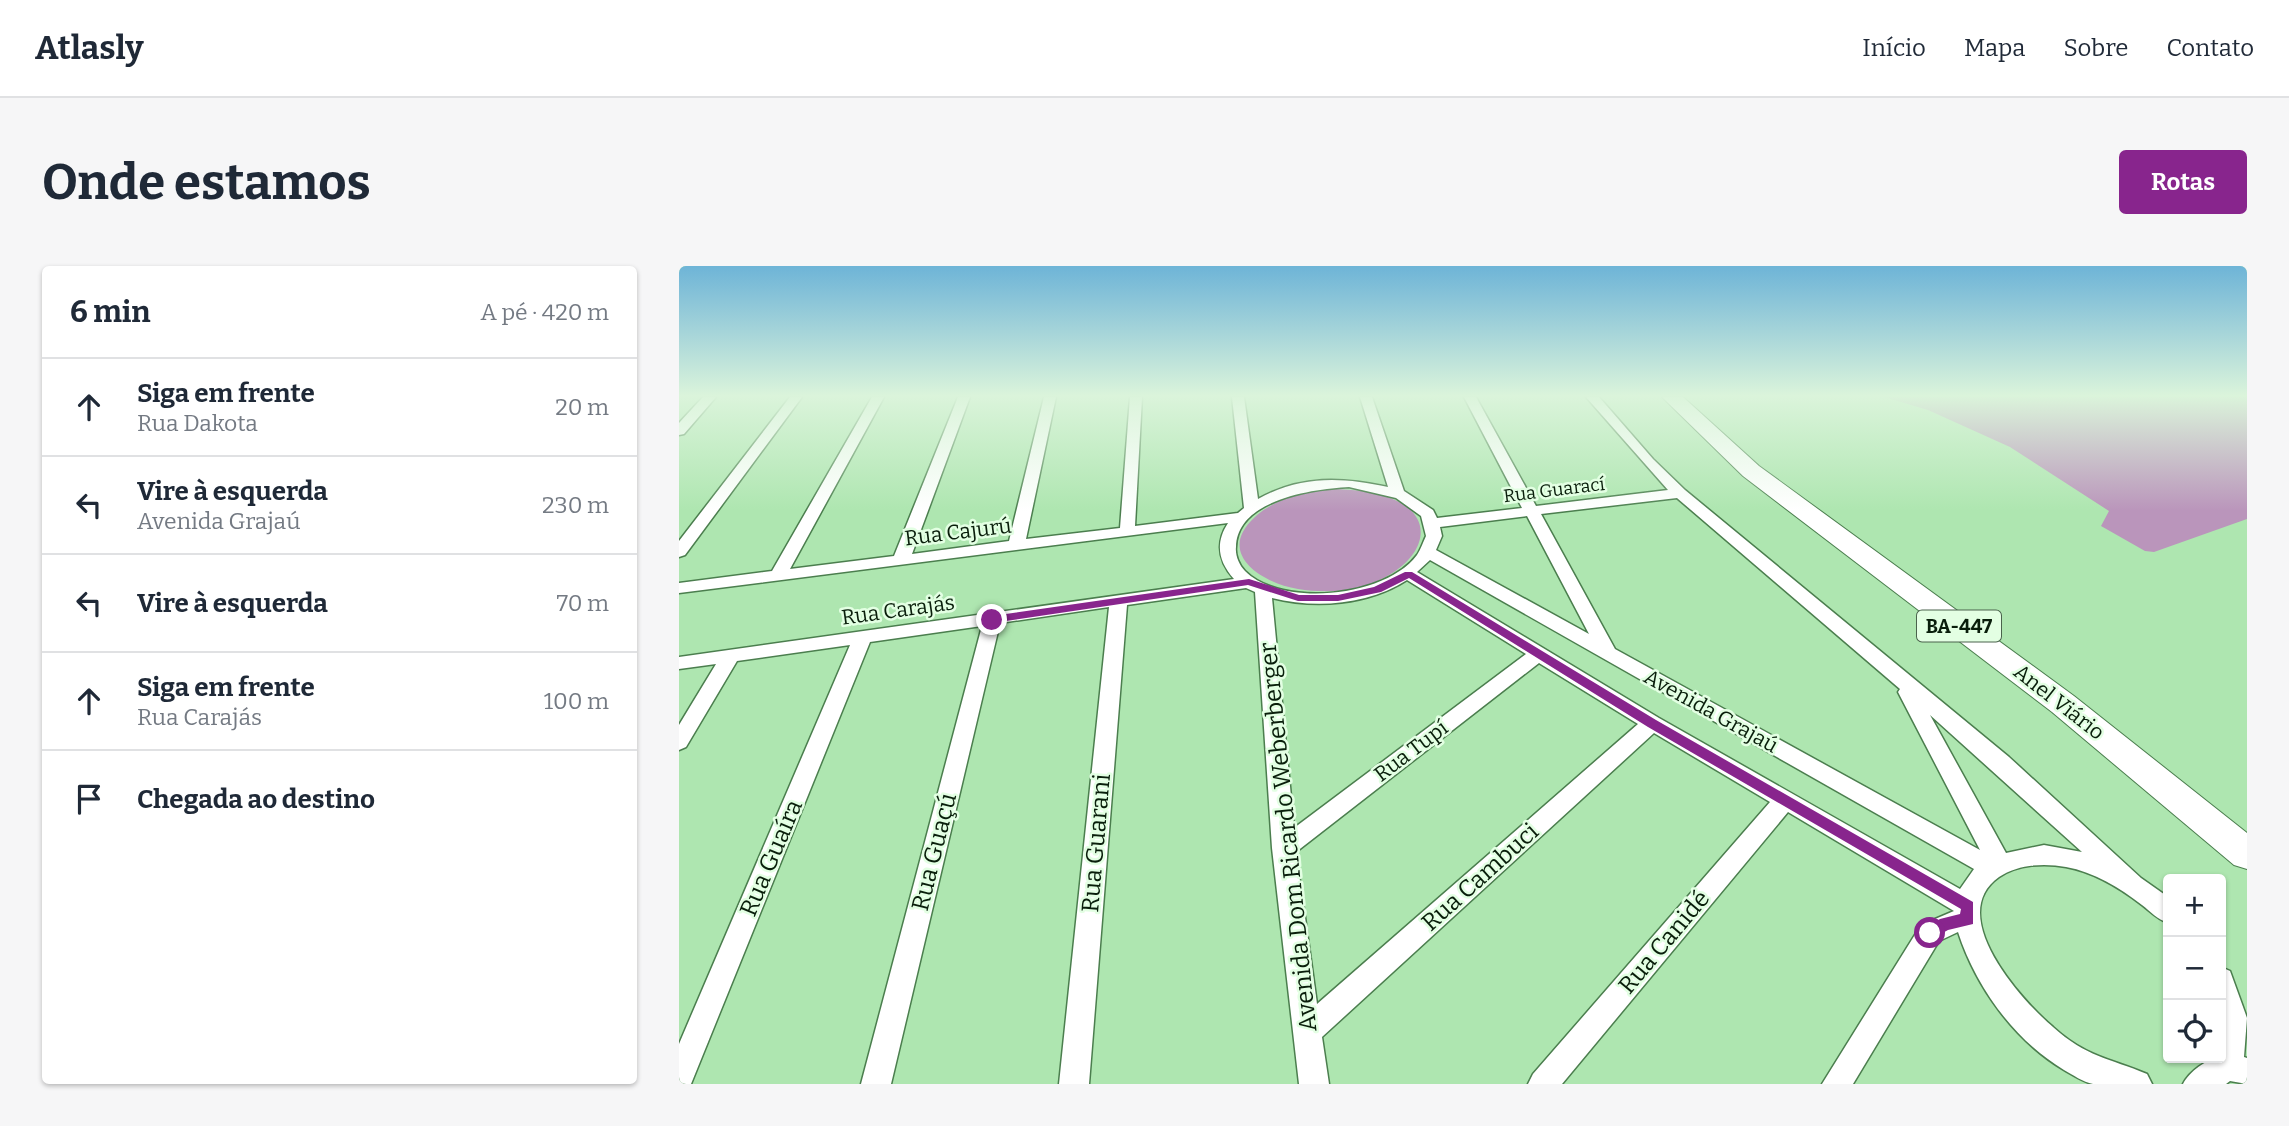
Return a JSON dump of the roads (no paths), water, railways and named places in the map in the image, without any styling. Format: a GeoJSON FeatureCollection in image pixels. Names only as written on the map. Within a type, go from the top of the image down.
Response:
{"type":"FeatureCollection","features":[{"type":"Feature","properties":{"kind":"main road","name":"Anel Viário"},"geometry":{"type":"LineString","coordinates":[[1713,435],[1751,471],[2063,704],[2247,854]]}},
{"type":"Feature","properties":{"kind":"street"},"geometry":{"type":"LineString","coordinates":[[679,552],[767,435]]}},
{"type":"Feature","properties":{"kind":"street"},"geometry":{"type":"LineString","coordinates":[[778,576],[857,435]]}},
{"type":"Feature","properties":{"kind":"street"},"geometry":{"type":"LineString","coordinates":[[901,560],[949,435]]}},
{"type":"Feature","properties":{"kind":"street"},"geometry":{"type":"LineString","coordinates":[[1016,547],[1041,435]]}},
{"type":"Feature","properties":{"kind":"street"},"geometry":{"type":"LineString","coordinates":[[1127,533],[1133,435]]}},
{"type":"Feature","properties":{"kind":"street"},"geometry":{"type":"LineString","coordinates":[[1241,435],[1246,513]]}},
{"type":"Feature","properties":{"kind":"street"},"geometry":{"type":"LineString","coordinates":[[1378,435],[1397,493]]}},
{"type":"Feature","properties":{"kind":"street"},"geometry":{"type":"LineString","coordinates":[[1490,435],[1608,653]]}},
{"type":"Feature","properties":{"kind":"street"},"geometry":{"type":"LineString","coordinates":[[1625,435],[1680,493],[2001,763],[2163,908]]}},
{"type":"Feature","properties":{"kind":"street"},"geometry":{"type":"LineString","coordinates":[[1322,484],[1374,486],[1397,493],[1419,506],[1433,523],[1434,538],[1430,553],[1409,574],[1377,590],[1338,598],[1298,598],[1256,586],[1231,565],[1226,549],[1230,533],[1246,513],[1272,497],[1322,484]]}},
{"type":"Feature","properties":{"kind":"street","name":"Rua Guarací"},"geometry":{"type":"LineString","coordinates":[[1433,523],[1680,493]]}},
{"type":"Feature","properties":{"kind":"street","name":"Rua Cajurú"},"geometry":{"type":"LineString","coordinates":[[679,588],[1127,533],[1246,513]]}},
{"type":"Feature","properties":{"kind":"street","name":"Avenida Grajaú"},"geometry":{"type":"LineString","coordinates":[[1430,553],[1996,866]]}},
{"type":"Feature","properties":{"kind":"street","name":"Avenida Grajaú"},"geometry":{"type":"LineString","coordinates":[[1409,574],[1968,913]]}},
{"type":"Feature","properties":{"kind":"street","name":"Rua Carajás"},"geometry":{"type":"LineString","coordinates":[[679,663],[1256,586]]}},
{"type":"Feature","properties":{"kind":"street","name":"Avenida Dom Ricardo Weberberger"},"geometry":{"type":"LineString","coordinates":[[1256,586],[1284,848],[1314,1084]]}},
{"type":"Feature","properties":{"kind":"street","name":"Rua Guarani"},"geometry":{"type":"LineString","coordinates":[[1074,1084],[1118,603]]}},
{"type":"Feature","properties":{"kind":"street","name":"Rua Guaçú"},"geometry":{"type":"LineString","coordinates":[[876,1084],[992,620]]}},
{"type":"Feature","properties":{"kind":"street","name":"Rua Guaíra"},"geometry":{"type":"LineString","coordinates":[[679,1078],[862,638]]}},
{"type":"Feature","properties":{"kind":"street","name":"Rua Tupí"},"geometry":{"type":"LineString","coordinates":[[1284,848],[1538,654]]}},
{"type":"Feature","properties":{"kind":"street"},"geometry":{"type":"LineString","coordinates":[[679,742],[730,657]]}},
{"type":"Feature","properties":{"kind":"street"},"geometry":{"type":"LineString","coordinates":[[1903,682],[1996,866]]}},
{"type":"Feature","properties":{"kind":"street","name":"Rua Cambuci"},"geometry":{"type":"LineString","coordinates":[[1308,1031],[1652,723]]}},
{"type":"Feature","properties":{"kind":"street","name":"Rua Canidé"},"geometry":{"type":"LineString","coordinates":[[1543,1084],[1784,801]]}},
{"type":"Feature","properties":{"kind":"street"},"geometry":{"type":"LineString","coordinates":[[2131,882],[2063,856],[2026,855],[1996,866],[1970,893],[1968,913],[1970,933],[1987,968],[2035,1031],[2071,1058],[2132,1083]]}},
{"type":"Feature","properties":{"kind":"street"},"geometry":{"type":"LineString","coordinates":[[1837,1084],[1930,933],[1968,913]]}},
{"type":"Feature","properties":{"kind":"street"},"geometry":{"type":"LineString","coordinates":[[2198,1084],[2239,1070],[2235,1053],[2233,998]]}}]}
